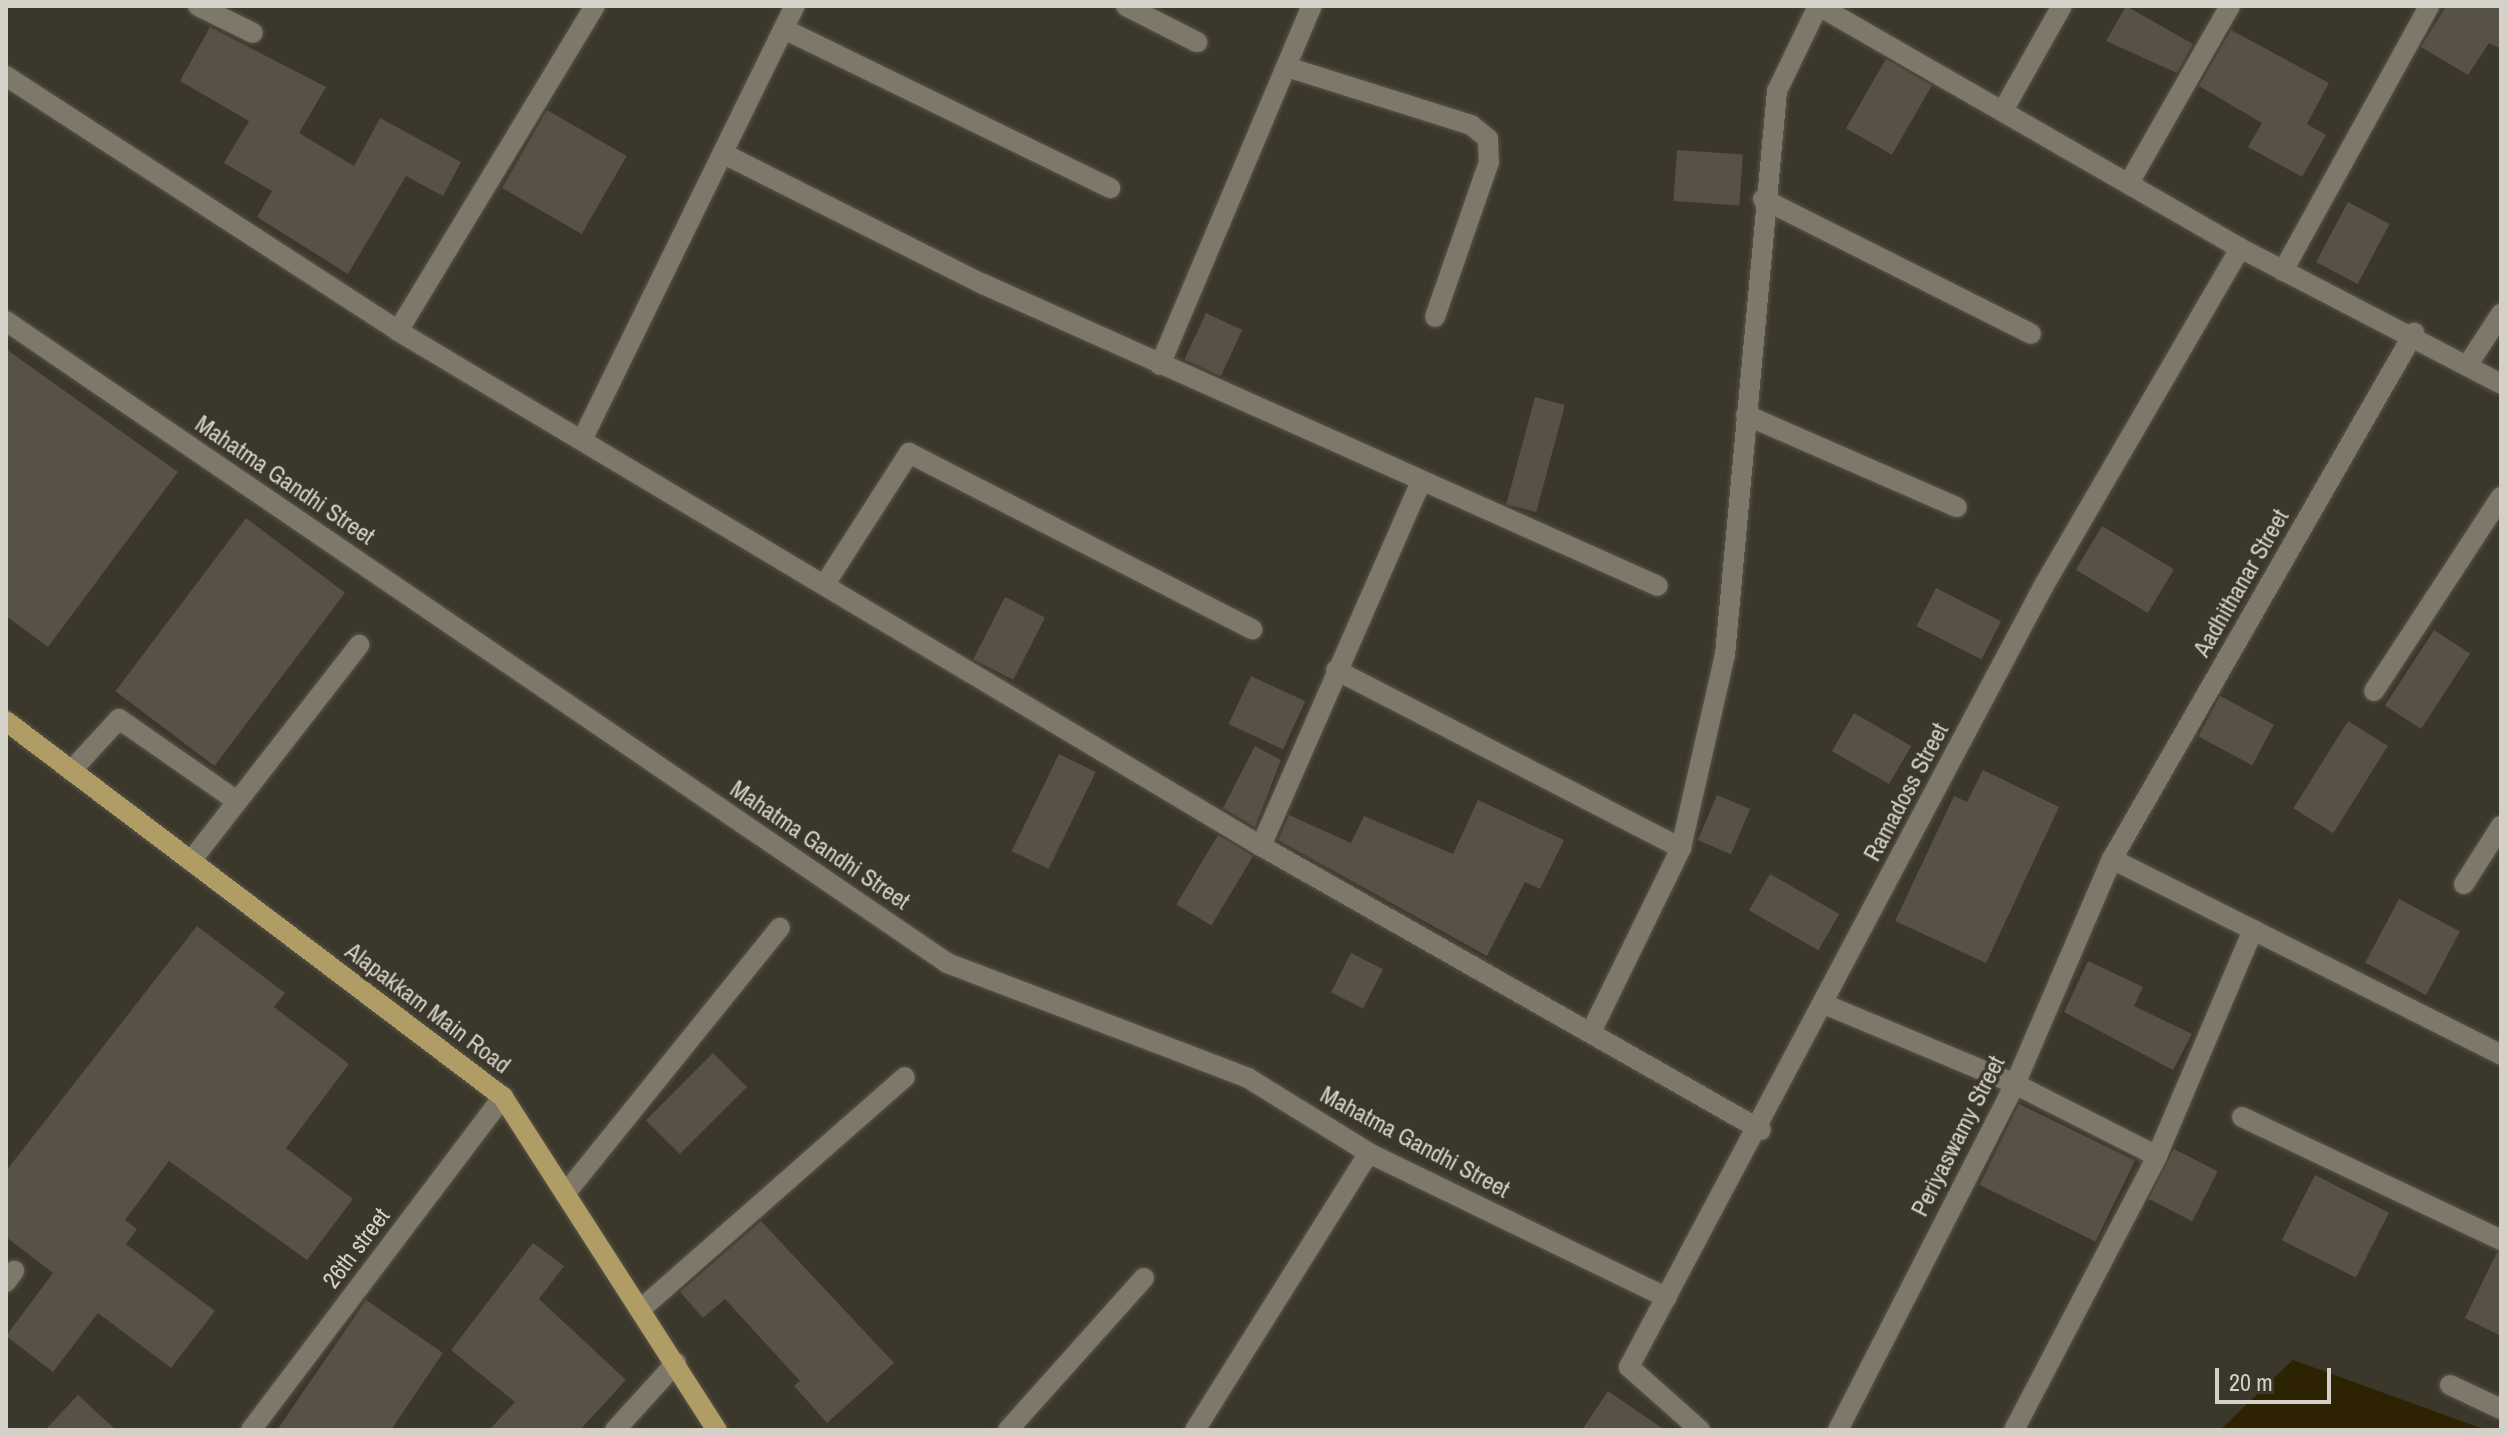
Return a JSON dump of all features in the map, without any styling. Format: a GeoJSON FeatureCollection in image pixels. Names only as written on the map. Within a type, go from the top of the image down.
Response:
{"type":"FeatureCollection","features":[{"type":"Feature","properties":{"kind":"main road","name":"Alapakkam Main Road"},"geometry":{"type":"LineString","coordinates":[[6,721],[503,1097],[717,1430]]}},
{"type":"Feature","properties":{"kind":"street"},"geometry":{"type":"LineString","coordinates":[[198,6],[253,33]]}},
{"type":"Feature","properties":{"kind":"street"},"geometry":{"type":"LineString","coordinates":[[398,331],[595,6]]}},
{"type":"Feature","properties":{"kind":"street"},"geometry":{"type":"LineString","coordinates":[[583,438],[726,155],[795,6]]}},
{"type":"Feature","properties":{"kind":"street"},"geometry":{"type":"LineString","coordinates":[[1126,6],[1197,42]]}},
{"type":"Feature","properties":{"kind":"street"},"geometry":{"type":"LineString","coordinates":[[1160,365],[1312,6]]}},
{"type":"Feature","properties":{"kind":"street"},"geometry":{"type":"LineString","coordinates":[[1592,1030],[1681,848],[1725,655],[1763,199],[1777,91],[1819,6],[1844,12],[2240,248],[2414,333],[2501,384]]}},
{"type":"Feature","properties":{"kind":"street"},"geometry":{"type":"LineString","coordinates":[[2005,107],[2062,6]]}},
{"type":"Feature","properties":{"kind":"street"},"geometry":{"type":"LineString","coordinates":[[2129,183],[2230,6]]}},
{"type":"Feature","properties":{"kind":"street"},"geometry":{"type":"LineString","coordinates":[[2283,271],[2429,6]]}},
{"type":"Feature","properties":{"kind":"street"},"geometry":{"type":"LineString","coordinates":[[784,29],[1110,188]]}},
{"type":"Feature","properties":{"kind":"street"},"geometry":{"type":"LineString","coordinates":[[1287,67],[1471,125],[1488,139],[1489,162],[1435,317]]}},
{"type":"Feature","properties":{"kind":"street"},"geometry":{"type":"LineString","coordinates":[[6,76],[398,331],[583,438],[1261,846],[1592,1030],[1761,1130]]}},
{"type":"Feature","properties":{"kind":"street"},"geometry":{"type":"LineString","coordinates":[[726,155],[1160,365],[1658,586]]}},
{"type":"Feature","properties":{"kind":"street"},"geometry":{"type":"LineString","coordinates":[[1763,199],[2031,334]]}},
{"type":"Feature","properties":{"kind":"street","name":"Ramadoss Street"},"geometry":{"type":"LineString","coordinates":[[1700,1430],[1629,1367],[1761,1130],[2043,587],[2240,248]]}},
{"type":"Feature","properties":{"kind":"street"},"geometry":{"type":"LineString","coordinates":[[2469,363],[2501,314]]}},
{"type":"Feature","properties":{"kind":"street","name":"Mahatma Gandhi Street"},"geometry":{"type":"LineString","coordinates":[[6,321],[947,963],[1248,1078],[1369,1153],[1667,1298]]}},
{"type":"Feature","properties":{"kind":"street","name":"Aadhithanar Street"},"geometry":{"type":"LineString","coordinates":[[2112,859],[2414,333]]}},
{"type":"Feature","properties":{"kind":"street"},"geometry":{"type":"LineString","coordinates":[[1746,415],[1957,507]]}},
{"type":"Feature","properties":{"kind":"street"},"geometry":{"type":"LineString","coordinates":[[825,584],[909,453],[1252,629]]}},
{"type":"Feature","properties":{"kind":"street"},"geometry":{"type":"LineString","coordinates":[[1261,846],[1420,483]]}},
{"type":"Feature","properties":{"kind":"street"},"geometry":{"type":"LineString","coordinates":[[2374,691],[2501,497]]}},
{"type":"Feature","properties":{"kind":"street"},"geometry":{"type":"LineString","coordinates":[[191,861],[359,645]]}},
{"type":"Feature","properties":{"kind":"street"},"geometry":{"type":"LineString","coordinates":[[1336,670],[1681,848]]}},
{"type":"Feature","properties":{"kind":"street"},"geometry":{"type":"LineString","coordinates":[[71,771],[119,719],[237,801]]}},
{"type":"Feature","properties":{"kind":"street"},"geometry":{"type":"LineString","coordinates":[[2464,884],[2501,826]]}},
{"type":"Feature","properties":{"kind":"street"},"geometry":{"type":"LineString","coordinates":[[2112,859],[2501,1055]]}},
{"type":"Feature","properties":{"kind":"street","name":"Periyaswamy Street"},"geometry":{"type":"LineString","coordinates":[[1838,1430],[2015,1084],[2112,859]]}},
{"type":"Feature","properties":{"kind":"street"},"geometry":{"type":"LineString","coordinates":[[565,1194],[780,928]]}},
{"type":"Feature","properties":{"kind":"street"},"geometry":{"type":"LineString","coordinates":[[2014,1430],[2157,1156],[2253,930]]}},
{"type":"Feature","properties":{"kind":"street"},"geometry":{"type":"LineString","coordinates":[[1824,1004],[2015,1084],[2157,1156]]}},
{"type":"Feature","properties":{"kind":"street"},"geometry":{"type":"LineString","coordinates":[[641,1309],[905,1077]]}},
{"type":"Feature","properties":{"kind":"street","name":"26th street"},"geometry":{"type":"LineString","coordinates":[[251,1430],[503,1097]]}},
{"type":"Feature","properties":{"kind":"street"},"geometry":{"type":"LineString","coordinates":[[2242,1117],[2500,1238]]}},
{"type":"Feature","properties":{"kind":"street"},"geometry":{"type":"LineString","coordinates":[[1195,1430],[1369,1153]]}},
{"type":"Feature","properties":{"kind":"street"},"geometry":{"type":"LineString","coordinates":[[1008,1430],[1144,1278]]}},
{"type":"Feature","properties":{"kind":"street"},"geometry":{"type":"LineString","coordinates":[[615,1430],[676,1363]]}},
{"type":"Feature","properties":{"kind":"street"},"geometry":{"type":"LineString","coordinates":[[2450,1385],[2501,1409]]}},
{"type":"Feature","properties":{"kind":"shaded area"},"geometry":{"type":"Polygon","coordinates":[[[2293,1360],[2486,1430],[2220,1430],[2293,1360]]]}},
{"type":"Feature","properties":{"kind":"building"},"geometry":{"type":"Polygon","coordinates":[[[2126,6],[2193,44],[2177,73],[2106,41],[2126,6]]]}},
{"type":"Feature","properties":{"kind":"building"},"geometry":{"type":"Polygon","coordinates":[[[2446,6],[2501,6],[2501,49],[2489,43],[2468,75],[2421,47],[2446,6]]]}},
{"type":"Feature","properties":{"kind":"building"},"geometry":{"type":"Polygon","coordinates":[[[210,27],[326,87],[299,133],[354,166],[380,118],[461,162],[443,196],[406,176],[348,274],[257,217],[272,191],[224,163],[249,121],[180,81],[210,27]]]}},
{"type":"Feature","properties":{"kind":"building"},"geometry":{"type":"Polygon","coordinates":[[[2231,30],[2329,83],[2307,124],[2326,135],[2302,177],[2248,147],[2262,123],[2199,86],[2231,30]]]}},
{"type":"Feature","properties":{"kind":"building"},"geometry":{"type":"Polygon","coordinates":[[[1886,59],[1932,86],[1892,155],[1846,128],[1886,59]]]}},
{"type":"Feature","properties":{"kind":"building"},"geometry":{"type":"Polygon","coordinates":[[[547,110],[627,156],[582,234],[502,188],[547,110]]]}},
{"type":"Feature","properties":{"kind":"building"},"geometry":{"type":"Polygon","coordinates":[[[1677,150],[1743,155],[1739,205],[1673,201],[1677,150]]]}},
{"type":"Feature","properties":{"kind":"building"},"geometry":{"type":"Polygon","coordinates":[[[2348,202],[2389,224],[2358,284],[2316,262],[2348,202]]]}},
{"type":"Feature","properties":{"kind":"building"},"geometry":{"type":"Polygon","coordinates":[[[1206,313],[1242,330],[1221,376],[1184,359],[1206,313]]]}},
{"type":"Feature","properties":{"kind":"building"},"geometry":{"type":"Polygon","coordinates":[[[6,349],[178,472],[48,647],[6,616],[6,349]]]}},
{"type":"Feature","properties":{"kind":"building"},"geometry":{"type":"Polygon","coordinates":[[[1535,397],[1565,405],[1536,512],[1506,504],[1535,397]]]}},
{"type":"Feature","properties":{"kind":"building"},"geometry":{"type":"Polygon","coordinates":[[[246,518],[345,593],[214,766],[115,691],[246,518]]]}},
{"type":"Feature","properties":{"kind":"building"},"geometry":{"type":"Polygon","coordinates":[[[2102,526],[2174,569],[2148,613],[2076,570],[2102,526]]]}},
{"type":"Feature","properties":{"kind":"building"},"geometry":{"type":"Polygon","coordinates":[[[1936,588],[2001,621],[1982,659],[1916,626],[1936,588]]]}},
{"type":"Feature","properties":{"kind":"building"},"geometry":{"type":"Polygon","coordinates":[[[1005,597],[1045,617],[1013,680],[973,659],[1005,597]]]}},
{"type":"Feature","properties":{"kind":"building"},"geometry":{"type":"Polygon","coordinates":[[[2434,630],[2470,653],[2421,729],[2385,705],[2434,630]]]}},
{"type":"Feature","properties":{"kind":"building"},"geometry":{"type":"Polygon","coordinates":[[[1251,676],[1305,701],[1283,749],[1229,724],[1251,676]]]}},
{"type":"Feature","properties":{"kind":"building"},"geometry":{"type":"Polygon","coordinates":[[[2220,696],[2274,725],[2252,765],[2198,737],[2220,696]]]}},
{"type":"Feature","properties":{"kind":"building"},"geometry":{"type":"Polygon","coordinates":[[[1854,713],[1911,746],[1889,784],[1832,751],[1854,713]]]}},
{"type":"Feature","properties":{"kind":"building"},"geometry":{"type":"Polygon","coordinates":[[[2348,721],[2388,746],[2333,833],[2293,808],[2348,721]]]}},
{"type":"Feature","properties":{"kind":"building"},"geometry":{"type":"Polygon","coordinates":[[[1255,746],[1281,760],[1255,827],[1223,808],[1255,746]]]}},
{"type":"Feature","properties":{"kind":"building"},"geometry":{"type":"Polygon","coordinates":[[[1059,754],[1096,772],[1049,869],[1012,851],[1059,754]]]}},
{"type":"Feature","properties":{"kind":"building"},"geometry":{"type":"Polygon","coordinates":[[[1983,770],[2059,807],[1986,963],[1895,921],[1954,796],[1967,802],[1983,770]]]}},
{"type":"Feature","properties":{"kind":"building"},"geometry":{"type":"Polygon","coordinates":[[[1717,795],[1750,809],[1731,854],[1698,840],[1717,795]]]}},
{"type":"Feature","properties":{"kind":"building"},"geometry":{"type":"Polygon","coordinates":[[[1478,800],[1564,840],[1540,889],[1525,882],[1487,956],[1278,840],[1289,815],[1351,843],[1364,816],[1453,854],[1478,800]]]}},
{"type":"Feature","properties":{"kind":"building"},"geometry":{"type":"Polygon","coordinates":[[[1218,835],[1253,856],[1211,926],[1176,904],[1218,835]]]}},
{"type":"Feature","properties":{"kind":"building"},"geometry":{"type":"Polygon","coordinates":[[[1770,874],[1839,914],[1818,950],[1749,910],[1770,874]]]}},
{"type":"Feature","properties":{"kind":"building"},"geometry":{"type":"Polygon","coordinates":[[[2399,899],[2460,931],[2426,995],[2365,963],[2399,899]]]}},
{"type":"Feature","properties":{"kind":"building"},"geometry":{"type":"Polygon","coordinates":[[[197,926],[285,993],[274,1007],[349,1064],[286,1148],[353,1199],[307,1260],[169,1161],[125,1220],[137,1229],[126,1244],[215,1311],[171,1368],[98,1313],[53,1372],[6,1336],[53,1273],[6,1237],[6,1171],[197,926]]]}},
{"type":"Feature","properties":{"kind":"building"},"geometry":{"type":"Polygon","coordinates":[[[1351,953],[1383,969],[1363,1009],[1331,992],[1351,953]]]}},
{"type":"Feature","properties":{"kind":"building"},"geometry":{"type":"Polygon","coordinates":[[[2088,961],[2143,987],[2134,1006],[2192,1034],[2173,1070],[2064,1012],[2088,961]]]}},
{"type":"Feature","properties":{"kind":"building"},"geometry":{"type":"Polygon","coordinates":[[[713,1053],[747,1087],[680,1154],[646,1120],[713,1053]]]}},
{"type":"Feature","properties":{"kind":"building"},"geometry":{"type":"Polygon","coordinates":[[[2019,1104],[2135,1161],[2095,1241],[1980,1185],[2019,1104]]]}},
{"type":"Feature","properties":{"kind":"building"},"geometry":{"type":"Polygon","coordinates":[[[2174,1149],[2218,1171],[2192,1221],[2149,1199],[2174,1149]]]}},
{"type":"Feature","properties":{"kind":"building"},"geometry":{"type":"Polygon","coordinates":[[[2315,1175],[2389,1213],[2356,1278],[2282,1240],[2315,1175]]]}},
{"type":"Feature","properties":{"kind":"building"},"geometry":{"type":"Polygon","coordinates":[[[761,1221],[894,1363],[827,1423],[794,1386],[800,1381],[725,1299],[703,1318],[680,1292],[761,1221]]]}},
{"type":"Feature","properties":{"kind":"building"},"geometry":{"type":"Polygon","coordinates":[[[533,1243],[564,1266],[539,1299],[626,1380],[580,1430],[489,1430],[515,1402],[451,1350],[533,1243]]]}},
{"type":"Feature","properties":{"kind":"building"},"geometry":{"type":"Polygon","coordinates":[[[2497,1252],[2501,1253],[2501,1336],[2465,1318],[2497,1252]]]}},
{"type":"Feature","properties":{"kind":"building"},"geometry":{"type":"Polygon","coordinates":[[[366,1300],[443,1353],[391,1430],[277,1430],[366,1300]]]}},
{"type":"Feature","properties":{"kind":"building"},"geometry":{"type":"Polygon","coordinates":[[[1608,1391],[1665,1430],[1582,1430],[1608,1391]]]}},
{"type":"Feature","properties":{"kind":"building"},"geometry":{"type":"Polygon","coordinates":[[[78,1395],[116,1430],[45,1430],[78,1395]]]}}]}
